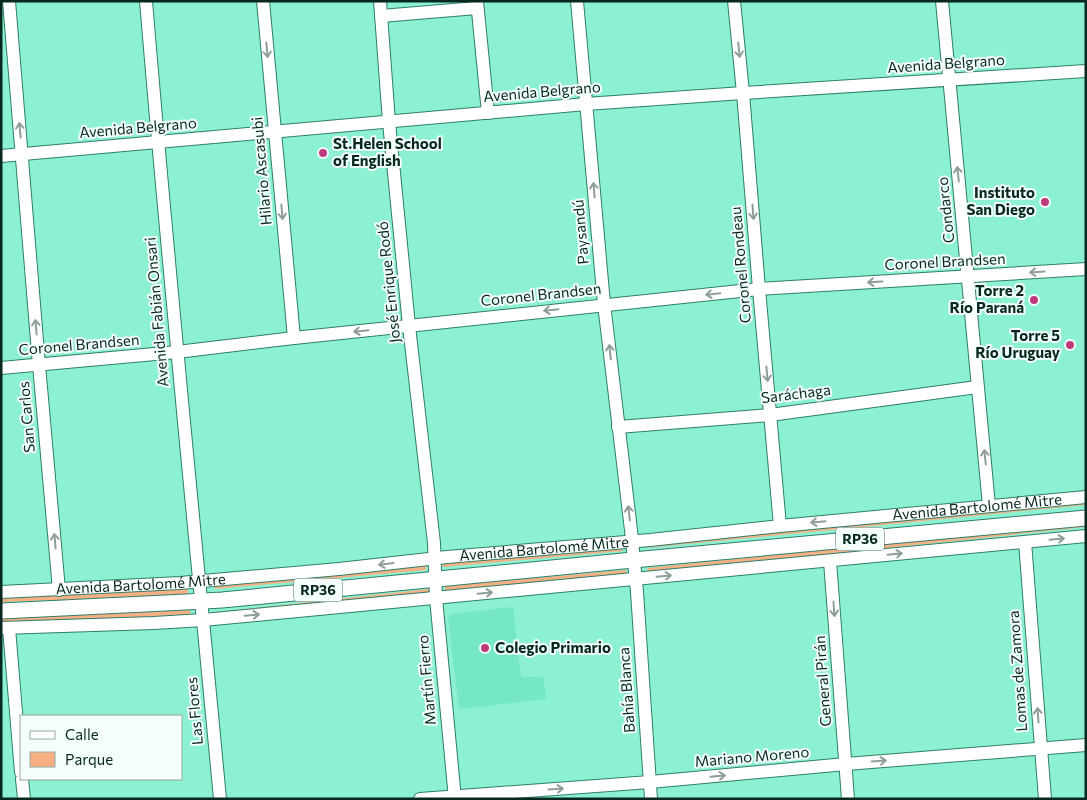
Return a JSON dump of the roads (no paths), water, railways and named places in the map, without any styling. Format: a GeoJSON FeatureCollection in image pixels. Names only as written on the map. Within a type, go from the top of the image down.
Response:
{"type":"FeatureCollection","features":[{"type":"Feature","properties":{"kind":"main road","name":"Avenida Bartolomé Mitre"},"geometry":{"type":"LineString","coordinates":[[1,611],[201,601],[1086,518]]}},
{"type":"Feature","properties":{"kind":"street","name":"San Carlos"},"geometry":{"type":"LineString","coordinates":[[9,1],[59,590]]}},
{"type":"Feature","properties":{"kind":"street","name":"Avenida Fabián Onsari"},"geometry":{"type":"LineString","coordinates":[[146,1],[176,352],[203,620]]}},
{"type":"Feature","properties":{"kind":"street","name":"Hilario Ascasubi"},"geometry":{"type":"LineString","coordinates":[[263,1],[294,338]]}},
{"type":"Feature","properties":{"kind":"street","name":"José Enrique Rodó"},"geometry":{"type":"LineString","coordinates":[[380,1],[389,122],[409,326],[435,558]]}},
{"type":"Feature","properties":{"kind":"street","name":"Paysandú"},"geometry":{"type":"LineString","coordinates":[[576,1],[604,304],[635,579]]}},
{"type":"Feature","properties":{"kind":"street","name":"Coronel Rondeau"},"geometry":{"type":"LineString","coordinates":[[734,1],[780,526]]}},
{"type":"Feature","properties":{"kind":"street","name":"Condarco"},"geometry":{"type":"LineString","coordinates":[[942,1],[989,506]]}},
{"type":"Feature","properties":{"kind":"street"},"geometry":{"type":"LineString","coordinates":[[381,16],[477,5],[488,114]]}},
{"type":"Feature","properties":{"kind":"street","name":"Avenida Belgrano"},"geometry":{"type":"LineString","coordinates":[[1,156],[586,104],[1086,71]]}},
{"type":"Feature","properties":{"kind":"street","name":"Coronel Brandsen"},"geometry":{"type":"LineString","coordinates":[[1,368],[176,352],[604,304],[758,289],[1086,269]]}},
{"type":"Feature","properties":{"kind":"street","name":"Saráchaga"},"geometry":{"type":"LineString","coordinates":[[618,427],[770,415],[977,386]]}},
{"type":"Feature","properties":{"kind":"street","name":"Avenida Bartolomé Mitre"},"geometry":{"type":"LineString","coordinates":[[1,592],[200,581],[339,569],[435,558],[1086,497]]}},
{"type":"Feature","properties":{"kind":"street"},"geometry":{"type":"LineString","coordinates":[[20,763],[5,628],[203,620],[1086,536]]}},
{"type":"Feature","properties":{"kind":"street","name":"Lomas de Zamora"},"geometry":{"type":"LineString","coordinates":[[1025,542],[1045,799]]}},
{"type":"Feature","properties":{"kind":"street","name":"Martín Fierro"},"geometry":{"type":"LineString","coordinates":[[435,558],[436,598],[455,797]]}},
{"type":"Feature","properties":{"kind":"street","name":"General Pirán"},"geometry":{"type":"LineString","coordinates":[[830,561],[848,799]]}},
{"type":"Feature","properties":{"kind":"street","name":"Bahía Blanca"},"geometry":{"type":"LineString","coordinates":[[635,579],[651,799]]}},
{"type":"Feature","properties":{"kind":"street","name":"Las Flores"},"geometry":{"type":"LineString","coordinates":[[203,620],[220,799]]}},
{"type":"Feature","properties":{"kind":"street","name":"Mariano Moreno"},"geometry":{"type":"LineString","coordinates":[[420,799],[650,782],[1086,745]]}},
{"type":"Feature","properties":{"kind":"street"},"geometry":{"type":"LineString","coordinates":[[22,780],[24,799]]}},
{"type":"Feature","properties":{"kind":"place","name":"St.Helen School of English"},"geometry":{"type":"Point","coordinates":[323,153]}},
{"type":"Feature","properties":{"kind":"place","name":"Instituto San Diego"},"geometry":{"type":"Point","coordinates":[1045,202]}},
{"type":"Feature","properties":{"kind":"place","name":"Torre 2 Río Paraná"},"geometry":{"type":"Point","coordinates":[1034,300]}},
{"type":"Feature","properties":{"kind":"place","name":"Torre 5 Río Uruguay"},"geometry":{"type":"Point","coordinates":[1070,345]}},
{"type":"Feature","properties":{"kind":"place","name":"Colegio Primario"},"geometry":{"type":"Point","coordinates":[485,648]}}]}
